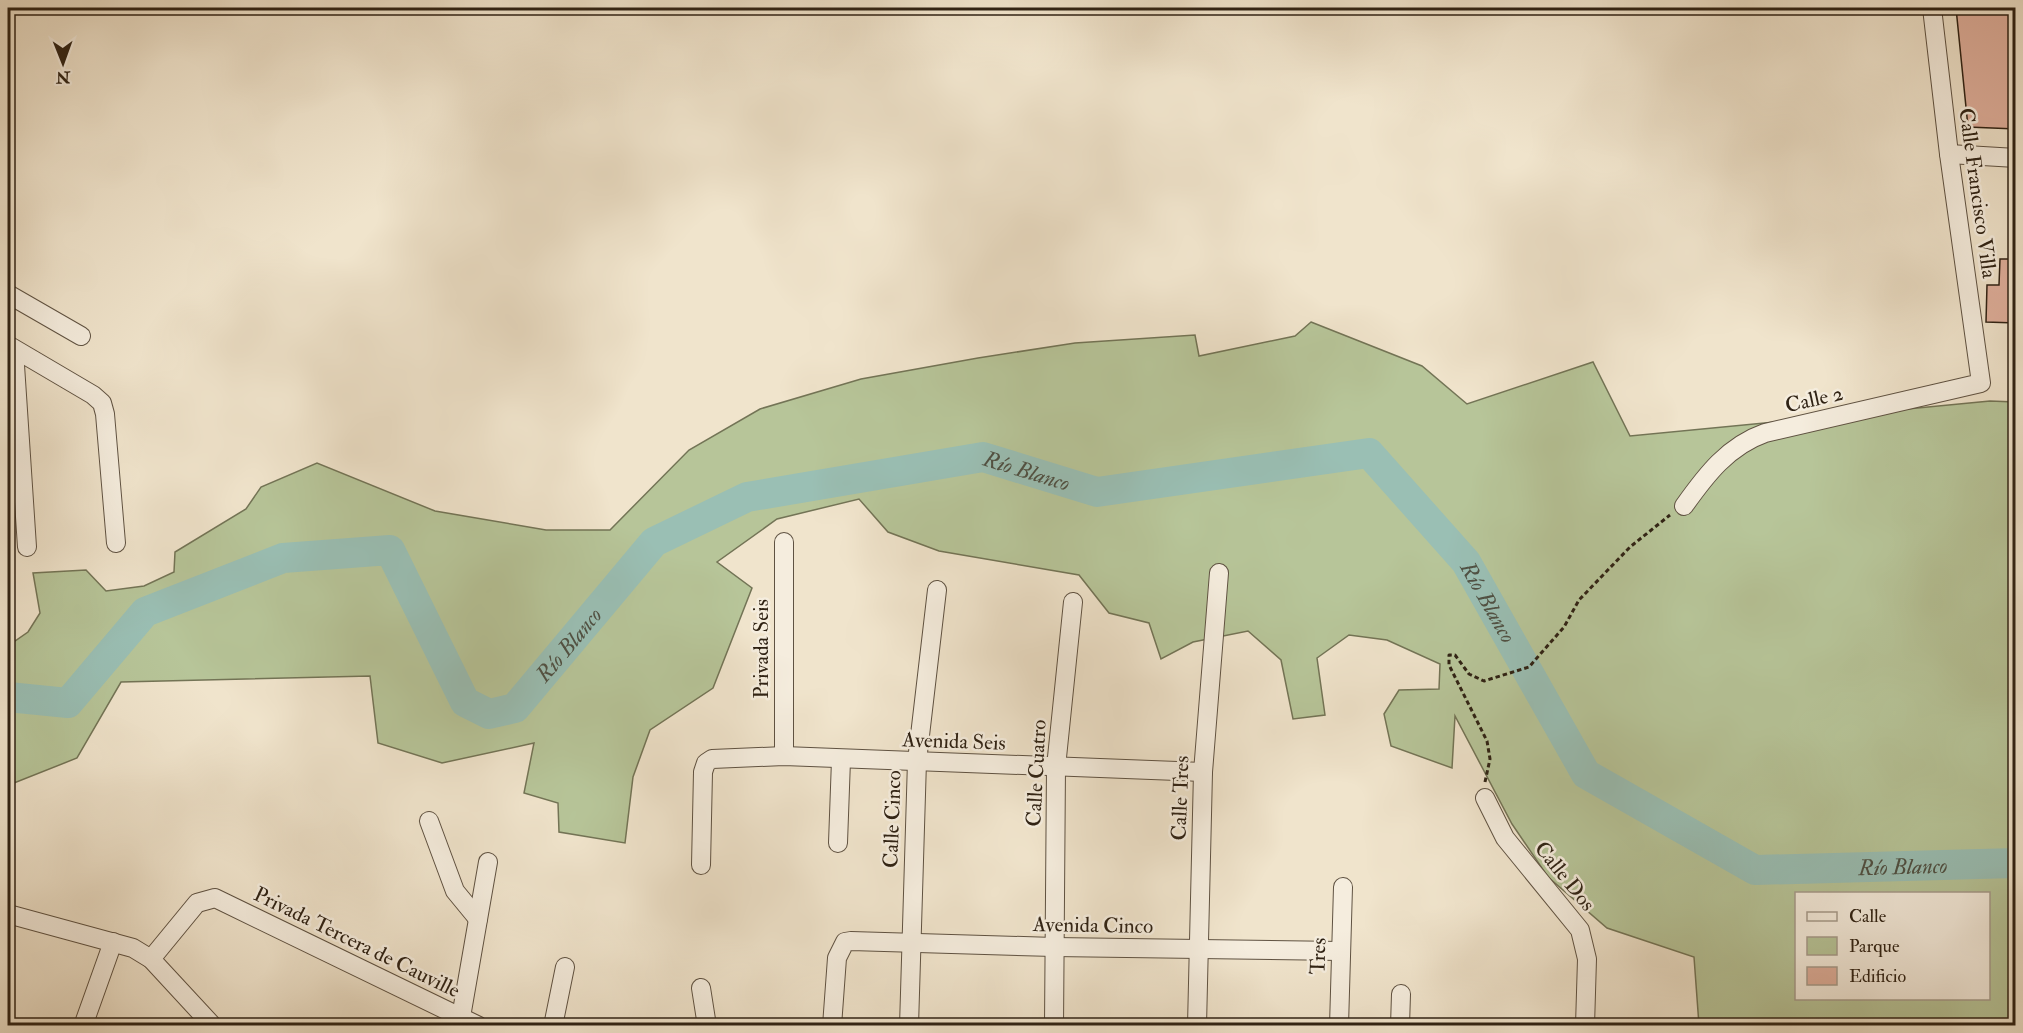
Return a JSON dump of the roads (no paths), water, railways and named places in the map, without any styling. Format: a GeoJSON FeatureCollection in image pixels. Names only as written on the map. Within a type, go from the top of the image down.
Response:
{"type":"FeatureCollection","features":[{"type":"Feature","properties":{"kind":"street","name":"Calle Francisco Villa"},"geometry":{"type":"LineString","coordinates":[[1932,8],[1948,154],[1981,383]]}},
{"type":"Feature","properties":{"kind":"street"},"geometry":{"type":"LineString","coordinates":[[1948,154],[2016,158]]}},
{"type":"Feature","properties":{"kind":"street"},"geometry":{"type":"LineString","coordinates":[[8,294],[81,336]]}},
{"type":"Feature","properties":{"kind":"street"},"geometry":{"type":"LineString","coordinates":[[11,348],[93,395],[102,403],[105,414],[116,543]]}},
{"type":"Feature","properties":{"kind":"street"},"geometry":{"type":"LineString","coordinates":[[11,348],[27,547]]}},
{"type":"Feature","properties":{"kind":"street","name":"Calle 2"},"geometry":{"type":"LineString","coordinates":[[1684,506],[1704,478],[1744,440],[1765,433],[1981,383]]}},
{"type":"Feature","properties":{"kind":"street","name":"Privada Seis"},"geometry":{"type":"LineString","coordinates":[[784,542],[784,756]]}},
{"type":"Feature","properties":{"kind":"street","name":"Calle Tres"},"geometry":{"type":"LineString","coordinates":[[1197,1026],[1203,772],[1220,573]]}},
{"type":"Feature","properties":{"kind":"street","name":"Calle Cinco"},"geometry":{"type":"LineString","coordinates":[[909,1026],[917,761],[937,590]]}},
{"type":"Feature","properties":{"kind":"street","name":"Calle Cuatro"},"geometry":{"type":"LineString","coordinates":[[1054,1026],[1056,767],[1072,602]]}},
{"type":"Feature","properties":{"kind":"street","name":"Avenida Seis"},"geometry":{"type":"LineString","coordinates":[[701,865],[703,772],[706,763],[712,759],[784,756],[841,760],[1203,772]]}},
{"type":"Feature","properties":{"kind":"street"},"geometry":{"type":"LineString","coordinates":[[838,843],[841,760]]}},
{"type":"Feature","properties":{"kind":"street","name":"Calle Dos"},"geometry":{"type":"LineString","coordinates":[[1485,798],[1505,838],[1580,930],[1587,959],[1585,1026]]}},
{"type":"Feature","properties":{"kind":"street"},"geometry":{"type":"LineString","coordinates":[[429,821],[455,891],[478,919]]}},
{"type":"Feature","properties":{"kind":"street","name":"Privada Tercera de Cauville"},"geometry":{"type":"LineString","coordinates":[[152,959],[197,903],[215,898],[461,1017],[488,862]]}},
{"type":"Feature","properties":{"kind":"street","name":"Tres"},"geometry":{"type":"LineString","coordinates":[[1339,1026],[1343,887]]}},
{"type":"Feature","properties":{"kind":"street"},"geometry":{"type":"LineString","coordinates":[[8,914],[133,948],[152,959],[213,1026]]}},
{"type":"Feature","properties":{"kind":"street"},"geometry":{"type":"LineString","coordinates":[[83,1026],[113,942]]}},
{"type":"Feature","properties":{"kind":"street","name":"Avenida Cinco"},"geometry":{"type":"LineString","coordinates":[[832,1026],[837,958],[845,942],[1341,951]]}},
{"type":"Feature","properties":{"kind":"street"},"geometry":{"type":"LineString","coordinates":[[553,1026],[565,967]]}},
{"type":"Feature","properties":{"kind":"street"},"geometry":{"type":"LineString","coordinates":[[701,988],[707,1026]]}},
{"type":"Feature","properties":{"kind":"street"},"geometry":{"type":"LineString","coordinates":[[1400,1026],[1401,994]]}},
{"type":"Feature","properties":{"kind":"street"},"geometry":{"type":"LineString","coordinates":[[461,1017],[479,1026]]}},
{"type":"Feature","properties":{"kind":"waterway","name":"Río Blanco"},"geometry":{"type":"LineString","coordinates":[[8,697],[68,703],[145,612],[283,558],[390,550],[465,702],[489,714],[515,708],[654,542],[747,497],[983,457],[1097,492],[1369,453],[1466,562],[1586,774],[1755,870],[2016,863]]}}]}
